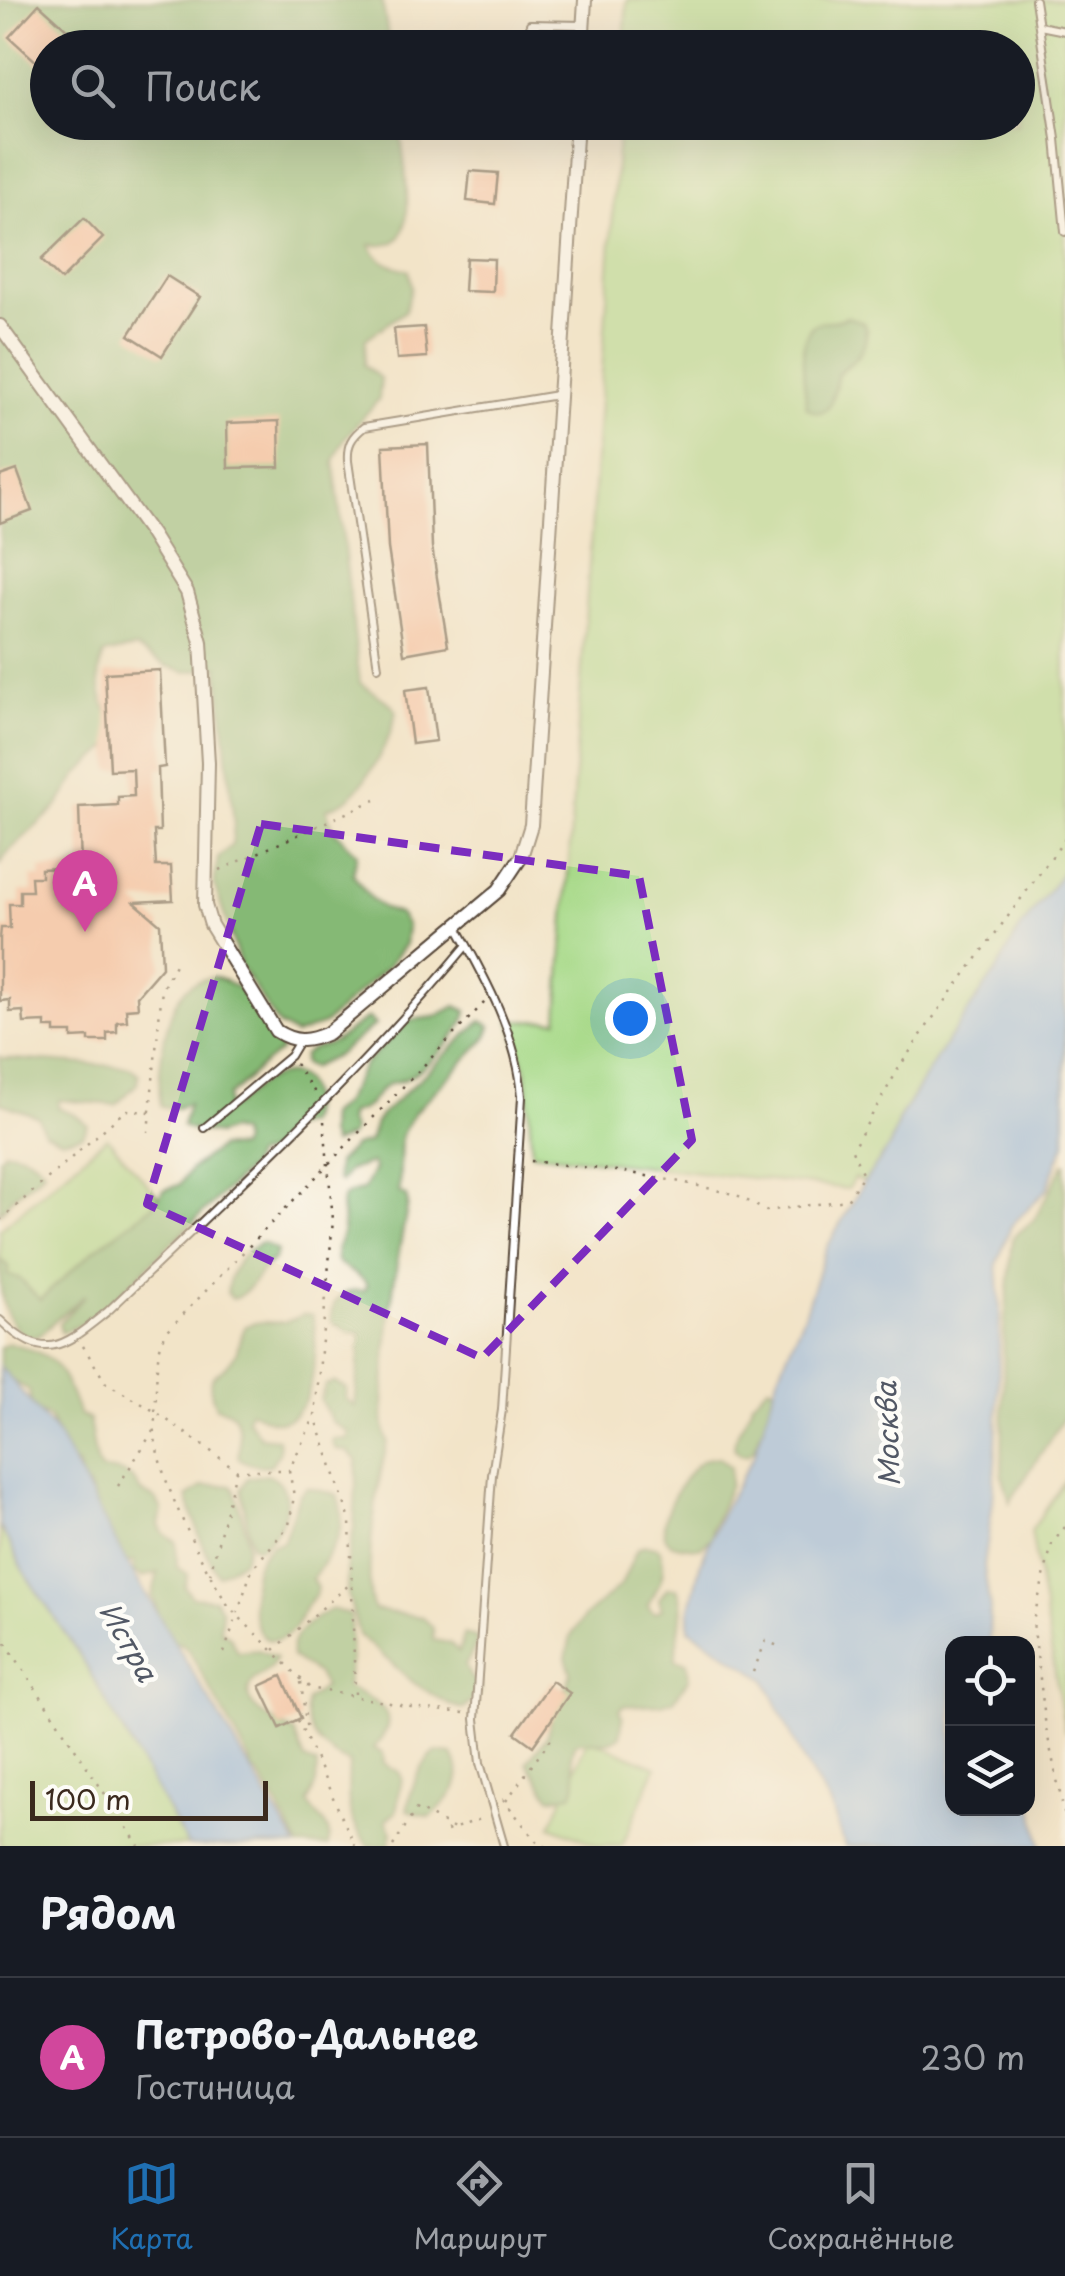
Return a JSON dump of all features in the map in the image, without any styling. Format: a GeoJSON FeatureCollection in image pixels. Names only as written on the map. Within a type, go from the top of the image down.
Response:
{"type":"FeatureCollection","features":[{"type":"Feature","properties":{"kind":"street"},"geometry":{"type":"LineString","coordinates":[[584,30],[585,0]]}},
{"type":"Feature","properties":{"kind":"street"},"geometry":{"type":"LineString","coordinates":[[0,326],[152,534],[187,592],[200,642],[205,711],[208,762],[204,874],[205,905],[211,925],[276,1031],[299,1041],[328,1033],[500,890],[522,857],[531,825],[577,140]]}},
{"type":"Feature","properties":{"kind":"lane"},"geometry":{"type":"LineString","coordinates":[[1035,0],[1065,232]]}},
{"type":"Feature","properties":{"kind":"lane"},"geometry":{"type":"LineString","coordinates":[[530,24],[584,25]]}},
{"type":"Feature","properties":{"kind":"lane"},"geometry":{"type":"LineString","coordinates":[[1040,26],[1065,32]]}},
{"type":"Feature","properties":{"kind":"lane"},"geometry":{"type":"LineString","coordinates":[[378,667],[348,461],[347,447],[354,435],[364,428],[560,394]]}},
{"type":"Feature","properties":{"kind":"lane"},"geometry":{"type":"LineString","coordinates":[[457,926],[493,994],[520,1078],[502,1410],[492,1474],[475,1714],[484,1776],[504,1846]]}},
{"type":"Feature","properties":{"kind":"lane"},"geometry":{"type":"LineString","coordinates":[[0,1320],[31,1345],[44,1348],[55,1347],[80,1333],[200,1224],[322,1103],[420,1001],[467,944]]}},
{"type":"Feature","properties":{"kind":"lane"},"geometry":{"type":"LineString","coordinates":[[204,1128],[290,1056],[299,1041]]}},
{"type":"Feature","properties":{"kind":"path"},"geometry":{"type":"LineString","coordinates":[[204,874],[376,800]]}},
{"type":"Feature","properties":{"kind":"path"},"geometry":{"type":"LineString","coordinates":[[516,1160],[626,1172],[737,1195],[766,1211],[848,1200],[863,1175],[852,1150],[900,1066],[1065,839]]}},
{"type":"Feature","properties":{"kind":"path"},"geometry":{"type":"LineString","coordinates":[[148,1132],[162,988],[178,958]]}},
{"type":"Feature","properties":{"kind":"path"},"geometry":{"type":"LineString","coordinates":[[475,1714],[318,1690],[301,1679],[237,1614],[210,1576],[166,1477],[155,1428],[157,1358],[169,1329],[493,994]]}},
{"type":"Feature","properties":{"kind":"path"},"geometry":{"type":"LineString","coordinates":[[224,1653],[252,1569],[289,1525],[294,1496],[289,1470],[315,1416],[333,1220],[322,1103],[290,1056]]}},
{"type":"Feature","properties":{"kind":"path"},"geometry":{"type":"LineString","coordinates":[[0,1220],[126,1110],[150,1112]]}},
{"type":"Feature","properties":{"kind":"path"},"geometry":{"type":"LineString","coordinates":[[80,1333],[89,1360],[106,1383],[156,1412],[237,1470],[289,1470]]}},
{"type":"Feature","properties":{"kind":"path"},"geometry":{"type":"LineString","coordinates":[[315,1416],[350,1520],[355,1697]]}},
{"type":"Feature","properties":{"kind":"path"},"geometry":{"type":"LineString","coordinates":[[118,1486],[155,1428]]}},
{"type":"Feature","properties":{"kind":"path"},"geometry":{"type":"LineString","coordinates":[[210,1576],[237,1470]]}},
{"type":"Feature","properties":{"kind":"path"},"geometry":{"type":"LineString","coordinates":[[1065,1527],[1052,1544],[1032,1621],[1046,1728],[1065,1817]]}},
{"type":"Feature","properties":{"kind":"path"},"geometry":{"type":"LineString","coordinates":[[273,1651],[351,1583]]}},
{"type":"Feature","properties":{"kind":"path"},"geometry":{"type":"LineString","coordinates":[[0,1634],[139,1846]]}},
{"type":"Feature","properties":{"kind":"path"},"geometry":{"type":"LineString","coordinates":[[754,1672],[766,1641],[778,1646]]}},
{"type":"Feature","properties":{"kind":"path"},"geometry":{"type":"LineString","coordinates":[[301,1679],[307,1740]]}},
{"type":"Feature","properties":{"kind":"path"},"geometry":{"type":"LineString","coordinates":[[298,1720],[355,1846]]}},
{"type":"Feature","properties":{"kind":"path"},"geometry":{"type":"LineString","coordinates":[[506,1803],[552,1739]]}},
{"type":"Feature","properties":{"kind":"path"},"geometry":{"type":"LineString","coordinates":[[484,1776],[544,1846]]}},
{"type":"Feature","properties":{"kind":"path"},"geometry":{"type":"LineString","coordinates":[[393,1846],[417,1808],[454,1828]]}},
{"type":"Feature","properties":{"kind":"path"},"geometry":{"type":"LineString","coordinates":[[446,1832],[494,1814]]}},
{"type":"Feature","properties":{"kind":"highlighted area"},"geometry":{"type":"Polygon","coordinates":[[[261,824],[639,876],[692,1140],[482,1358],[147,1204],[261,824]]]}},
{"type":"Feature","properties":{"kind":"green space"},"geometry":{"type":"Polygon","coordinates":[[[0,0],[382,0],[387,30],[30,30],[30,140],[401,140],[406,183],[404,229],[392,243],[370,245],[386,262],[409,270],[412,286],[405,311],[366,339],[364,365],[381,379],[379,399],[344,439],[334,461],[360,683],[396,711],[385,746],[365,780],[349,798],[326,809],[334,830],[357,854],[353,874],[362,888],[377,904],[399,914],[407,926],[405,944],[388,966],[324,1024],[295,1035],[278,1025],[241,967],[214,884],[218,858],[232,845],[234,824],[218,666],[186,672],[136,648],[104,654],[100,668],[100,689],[116,741],[78,774],[57,807],[7,853],[0,866],[0,0]]]}},
{"type":"Feature","properties":{"kind":"green space"},"geometry":{"type":"Polygon","coordinates":[[[627,0],[1065,0],[1065,869],[1018,932],[996,972],[944,1046],[899,1119],[890,1146],[864,1182],[854,1178],[848,1189],[532,1153],[526,1070],[510,1021],[558,1020],[618,140],[1035,140],[1035,30],[625,30],[627,0]],[[822,322],[803,348],[807,407],[829,407],[838,373],[864,344],[867,330],[822,322]]]}},
{"type":"Feature","properties":{"kind":"green space"},"geometry":{"type":"Polygon","coordinates":[[[847,317],[863,322],[864,345],[838,373],[827,409],[815,411],[807,407],[803,362],[806,337],[817,323],[847,317]]]}},
{"type":"Feature","properties":{"kind":"green space"},"geometry":{"type":"Polygon","coordinates":[[[212,977],[244,994],[281,1045],[280,1052],[228,1096],[227,1107],[235,1106],[271,1078],[293,1075],[306,1083],[309,1091],[306,1124],[289,1129],[271,1151],[254,1156],[250,1167],[105,1308],[83,1324],[61,1333],[59,1324],[85,1295],[38,1336],[28,1338],[7,1313],[1,1292],[0,1259],[9,1267],[7,1275],[19,1278],[40,1300],[94,1250],[149,1209],[164,1190],[179,1185],[191,1169],[220,1147],[239,1148],[240,1133],[229,1130],[217,1135],[182,1126],[188,1104],[161,1107],[162,1050],[174,1007],[190,986],[212,977]]]}},
{"type":"Feature","properties":{"kind":"green space"},"geometry":{"type":"Polygon","coordinates":[[[456,1006],[467,1011],[451,1040],[421,1069],[387,1085],[368,1105],[350,1113],[350,1136],[332,1144],[329,1115],[343,1104],[364,1065],[409,1020],[435,1017],[456,1006]]]}},
{"type":"Feature","properties":{"kind":"green space"},"geometry":{"type":"Polygon","coordinates":[[[369,1018],[375,1025],[336,1056],[311,1068],[303,1064],[307,1053],[338,1040],[369,1018]]]}},
{"type":"Feature","properties":{"kind":"green space"},"geometry":{"type":"Polygon","coordinates":[[[481,1021],[491,1026],[487,1037],[414,1113],[401,1136],[399,1192],[406,1196],[408,1204],[388,1330],[383,1408],[388,1442],[376,1502],[370,1576],[374,1610],[423,1617],[433,1628],[433,1640],[450,1643],[459,1652],[464,1634],[476,1637],[477,1643],[465,1666],[471,1678],[480,1684],[481,1692],[464,1709],[414,1683],[359,1635],[347,1591],[357,1460],[332,1443],[333,1439],[347,1439],[349,1432],[332,1422],[320,1399],[326,1385],[335,1382],[347,1389],[346,1399],[355,1407],[361,1333],[348,1332],[332,1322],[332,1315],[339,1298],[349,1292],[364,1291],[367,1286],[337,1262],[337,1256],[343,1228],[343,1198],[363,1190],[374,1169],[372,1163],[349,1170],[340,1181],[337,1163],[354,1146],[369,1142],[382,1114],[481,1021]]]}},
{"type":"Feature","properties":{"kind":"green space"},"geometry":{"type":"Polygon","coordinates":[[[0,1055],[129,1067],[139,1074],[137,1084],[116,1105],[59,1100],[58,1108],[88,1125],[83,1135],[62,1140],[44,1132],[38,1117],[0,1103],[0,1055]]]}},
{"type":"Feature","properties":{"kind":"green space"},"geometry":{"type":"Polygon","coordinates":[[[107,1137],[161,1200],[31,1312],[0,1276],[0,1229],[107,1137]]]}},
{"type":"Feature","properties":{"kind":"green space"},"geometry":{"type":"Polygon","coordinates":[[[5,1151],[27,1156],[44,1170],[0,1213],[0,1158],[5,1151]]]}},
{"type":"Feature","properties":{"kind":"green space"},"geometry":{"type":"Polygon","coordinates":[[[1065,1162],[1065,1416],[1010,1502],[1002,1474],[1004,1330],[1013,1237],[1034,1220],[1065,1162]]]}},
{"type":"Feature","properties":{"kind":"green space"},"geometry":{"type":"Polygon","coordinates":[[[262,1243],[277,1251],[274,1260],[243,1293],[232,1299],[227,1293],[233,1270],[242,1257],[262,1243]]]}},
{"type":"Feature","properties":{"kind":"green space"},"geometry":{"type":"Polygon","coordinates":[[[303,1314],[312,1315],[315,1342],[308,1393],[292,1416],[280,1421],[250,1411],[247,1419],[261,1437],[278,1439],[280,1451],[271,1465],[249,1463],[238,1457],[235,1417],[216,1407],[211,1381],[233,1358],[246,1326],[287,1321],[303,1314]]]}},
{"type":"Feature","properties":{"kind":"green space"},"geometry":{"type":"Polygon","coordinates":[[[8,1343],[39,1353],[56,1366],[80,1415],[89,1419],[101,1470],[125,1474],[140,1491],[156,1499],[162,1510],[159,1525],[176,1542],[177,1567],[188,1574],[185,1587],[192,1597],[215,1599],[222,1611],[220,1630],[230,1636],[238,1652],[259,1650],[276,1658],[253,1681],[249,1698],[261,1713],[294,1732],[305,1760],[317,1765],[316,1784],[308,1803],[327,1827],[328,1846],[299,1846],[278,1806],[252,1770],[189,1651],[181,1643],[161,1643],[152,1597],[158,1573],[142,1577],[134,1571],[134,1561],[122,1565],[88,1487],[81,1486],[79,1467],[67,1457],[49,1417],[32,1408],[29,1390],[0,1374],[0,1348],[8,1343]]]}},
{"type":"Feature","properties":{"kind":"green space"},"geometry":{"type":"Polygon","coordinates":[[[770,1385],[774,1387],[766,1428],[759,1433],[755,1449],[747,1455],[740,1454],[734,1448],[737,1435],[752,1401],[770,1385]]]}},
{"type":"Feature","properties":{"kind":"green space"},"geometry":{"type":"Polygon","coordinates":[[[719,1457],[730,1467],[730,1485],[712,1537],[700,1548],[672,1544],[665,1535],[664,1524],[672,1499],[696,1465],[719,1457]]]}},
{"type":"Feature","properties":{"kind":"green space"},"geometry":{"type":"Polygon","coordinates":[[[267,1474],[284,1489],[285,1511],[275,1533],[258,1548],[251,1545],[241,1489],[247,1478],[267,1474]]]}},
{"type":"Feature","properties":{"kind":"green space"},"geometry":{"type":"Polygon","coordinates":[[[1065,1480],[1065,1732],[1031,1531],[1065,1480]]]}},
{"type":"Feature","properties":{"kind":"green space"},"geometry":{"type":"Polygon","coordinates":[[[231,1485],[247,1547],[243,1560],[218,1575],[202,1544],[187,1497],[203,1486],[231,1485]]]}},
{"type":"Feature","properties":{"kind":"green space"},"geometry":{"type":"Polygon","coordinates":[[[307,1487],[337,1495],[340,1530],[312,1579],[317,1588],[315,1596],[288,1635],[270,1640],[256,1626],[253,1613],[255,1573],[267,1549],[283,1542],[299,1495],[307,1487]]]}},
{"type":"Feature","properties":{"kind":"green space"},"geometry":{"type":"Polygon","coordinates":[[[0,1526],[28,1578],[81,1657],[188,1846],[0,1846],[0,1526]]]}},
{"type":"Feature","properties":{"kind":"green space"},"geometry":{"type":"Polygon","coordinates":[[[646,1545],[659,1548],[663,1564],[648,1606],[654,1613],[662,1609],[659,1599],[667,1588],[677,1588],[682,1606],[676,1660],[687,1662],[689,1678],[674,1700],[623,1706],[619,1710],[623,1718],[620,1736],[615,1739],[576,1742],[572,1794],[551,1798],[527,1762],[546,1738],[556,1703],[567,1685],[571,1673],[566,1658],[571,1636],[584,1617],[621,1585],[637,1549],[646,1545]]]}},
{"type":"Feature","properties":{"kind":"green space"},"geometry":{"type":"Polygon","coordinates":[[[332,1609],[350,1615],[351,1660],[346,1687],[383,1710],[387,1725],[374,1748],[402,1778],[396,1812],[386,1820],[392,1832],[389,1846],[369,1846],[361,1836],[349,1807],[349,1763],[316,1739],[307,1721],[307,1700],[324,1687],[317,1674],[292,1657],[292,1649],[303,1628],[332,1609]]]}},
{"type":"Feature","properties":{"kind":"green space"},"geometry":{"type":"Polygon","coordinates":[[[588,1738],[656,1767],[622,1846],[599,1846],[551,1826],[588,1738]]]}},
{"type":"Feature","properties":{"kind":"green space"},"geometry":{"type":"Polygon","coordinates":[[[436,1752],[452,1754],[459,1772],[450,1796],[430,1817],[407,1810],[416,1778],[436,1752]]]}},
{"type":"Feature","properties":{"kind":"water","name":"Москва"},"geometry":{"type":"Polygon","coordinates":[[[1065,869],[1065,1143],[1047,1189],[1011,1226],[997,1264],[997,1427],[984,1566],[989,1636],[945,1636],[945,1816],[1035,1816],[1041,1846],[845,1846],[831,1805],[804,1762],[765,1679],[689,1629],[689,1612],[700,1565],[721,1514],[755,1453],[778,1377],[826,1249],[864,1182],[890,1146],[899,1119],[1018,932],[1065,869]]]}},
{"type":"Feature","properties":{"kind":"water","name":"Истра"},"geometry":{"type":"Polygon","coordinates":[[[0,1366],[58,1435],[126,1561],[297,1846],[188,1846],[81,1657],[28,1578],[0,1526],[0,1366]]]}},
{"type":"Feature","properties":{"kind":"building"},"geometry":{"type":"Polygon","coordinates":[[[39,4],[68,30],[30,30],[30,56],[9,37],[39,4]]]}},
{"type":"Feature","properties":{"kind":"building"},"geometry":{"type":"Polygon","coordinates":[[[470,171],[498,173],[495,204],[467,201],[470,171]]]}},
{"type":"Feature","properties":{"kind":"building"},"geometry":{"type":"Polygon","coordinates":[[[84,218],[103,238],[61,280],[41,260],[84,218]]]}},
{"type":"Feature","properties":{"kind":"building"},"geometry":{"type":"Polygon","coordinates":[[[466,258],[494,259],[493,292],[464,291],[466,258]]]}},
{"type":"Feature","properties":{"kind":"building"},"geometry":{"type":"Polygon","coordinates":[[[167,276],[200,297],[162,356],[129,335],[167,276]]]}},
{"type":"Feature","properties":{"kind":"building"},"geometry":{"type":"Polygon","coordinates":[[[424,327],[427,357],[397,359],[394,329],[424,327]]]}},
{"type":"Feature","properties":{"kind":"building"},"geometry":{"type":"Polygon","coordinates":[[[279,421],[280,467],[228,468],[227,423],[279,421]]]}},
{"type":"Feature","properties":{"kind":"building"},"geometry":{"type":"Polygon","coordinates":[[[428,444],[432,547],[448,646],[404,654],[388,548],[383,446],[428,444]]]}},
{"type":"Feature","properties":{"kind":"building"},"geometry":{"type":"Polygon","coordinates":[[[17,470],[32,511],[0,523],[0,476],[17,470]]]}},
{"type":"Feature","properties":{"kind":"building"},"geometry":{"type":"Polygon","coordinates":[[[160,670],[165,767],[158,768],[160,831],[154,831],[156,866],[171,866],[173,900],[134,902],[160,924],[162,967],[137,996],[138,1008],[126,1009],[127,1021],[117,1022],[117,1032],[107,1033],[107,1041],[72,1038],[72,1033],[55,1033],[55,1028],[45,1028],[45,1022],[24,1023],[23,1011],[10,1012],[10,1000],[0,1001],[1,928],[10,928],[9,904],[20,904],[20,891],[32,891],[31,877],[41,877],[41,869],[81,867],[79,807],[118,805],[118,797],[134,796],[133,769],[110,770],[105,673],[160,670]]]}},
{"type":"Feature","properties":{"kind":"building"},"geometry":{"type":"Polygon","coordinates":[[[429,687],[436,741],[412,744],[405,690],[429,687]]]}},
{"type":"Feature","properties":{"kind":"building"},"geometry":{"type":"Polygon","coordinates":[[[282,1676],[301,1718],[280,1728],[260,1686],[282,1676]]]}},
{"type":"Feature","properties":{"kind":"building"},"geometry":{"type":"Polygon","coordinates":[[[552,1681],[570,1693],[533,1746],[515,1733],[552,1681]]]}},
{"type":"Feature","properties":{"kind":"place","name":"Петрово-Дальнее"},"geometry":{"type":"Point","coordinates":[85,932]}}]}
